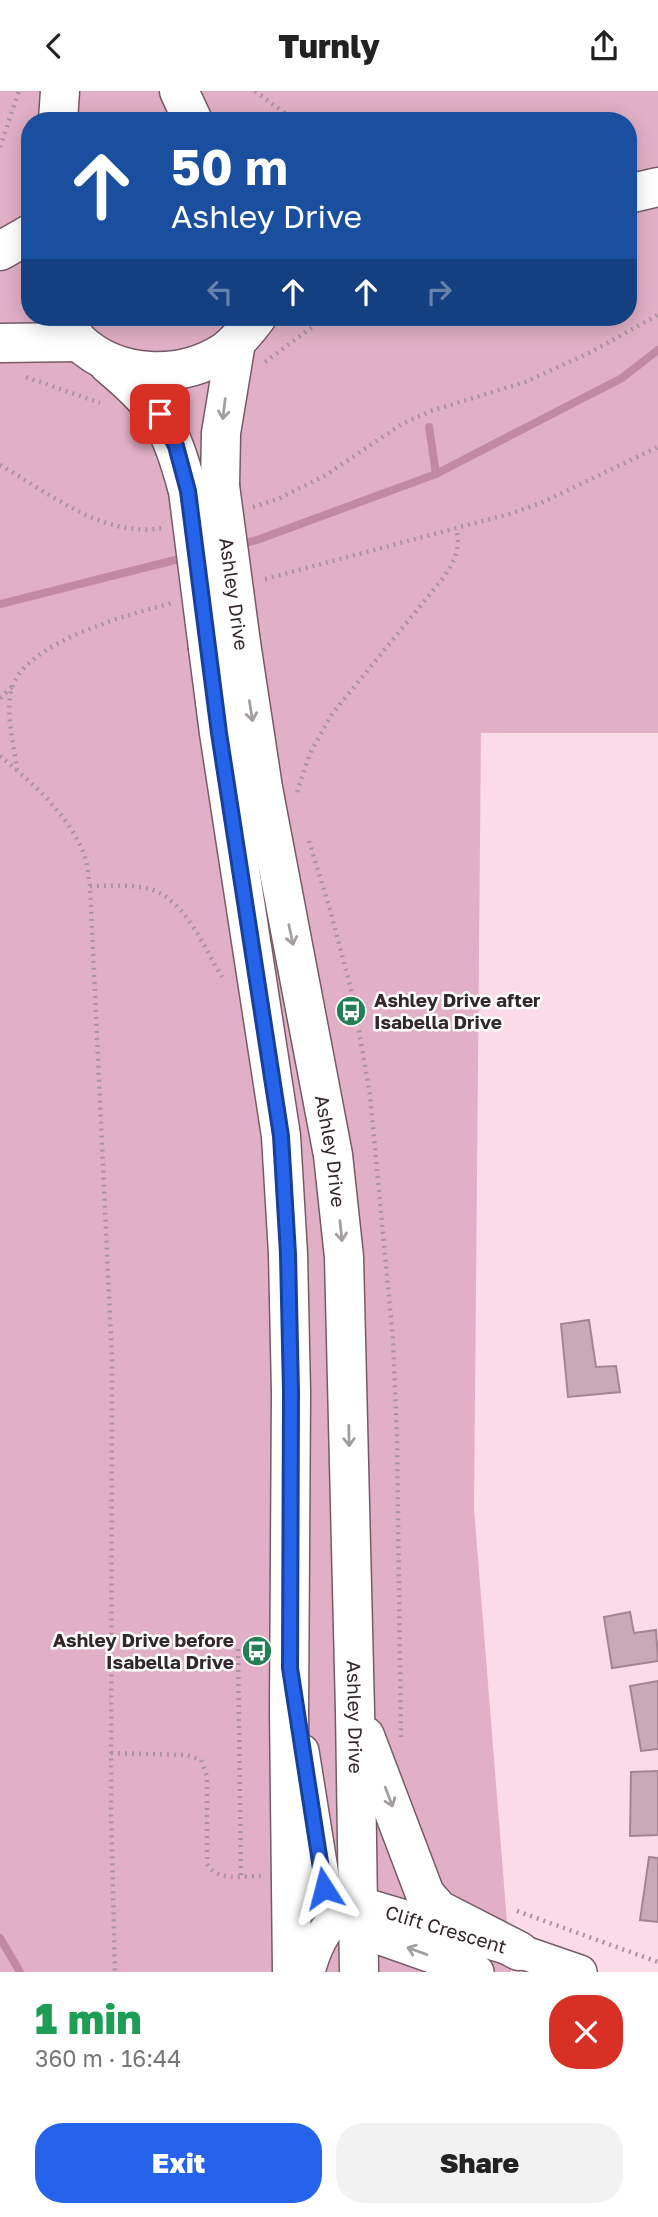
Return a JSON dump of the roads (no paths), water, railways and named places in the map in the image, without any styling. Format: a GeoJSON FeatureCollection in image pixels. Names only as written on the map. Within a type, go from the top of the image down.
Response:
{"type":"FeatureCollection","features":[{"type":"Feature","properties":{"kind":"main road"},"geometry":{"type":"LineString","coordinates":[[59,112],[61,91]]}},
{"type":"Feature","properties":{"kind":"main road"},"geometry":{"type":"LineString","coordinates":[[179,91],[188,112]]}},
{"type":"Feature","properties":{"kind":"main road"},"geometry":{"type":"LineString","coordinates":[[0,251],[21,239]]}},
{"type":"Feature","properties":{"kind":"main road"},"geometry":{"type":"LineString","coordinates":[[6,360],[79,338],[122,367],[149,372],[176,371],[201,364],[225,351],[252,326]]}},
{"type":"Feature","properties":{"kind":"main road","name":"Ashley Drive"},"geometry":{"type":"LineString","coordinates":[[253,326],[221,433],[219,495],[224,646],[219,733],[281,1136],[288,1254],[292,1972]]}},
{"type":"Feature","properties":{"kind":"main road","name":"Ashley Drive"},"geometry":{"type":"LineString","coordinates":[[79,338],[141,392],[160,414],[176,446],[219,495]]}},
{"type":"Feature","properties":{"kind":"main road","name":"Ashley Drive"},"geometry":{"type":"LineString","coordinates":[[224,646],[265,800],[333,1155],[344,1257],[355,1711],[352,1916],[359,1972]]}},
{"type":"Feature","properties":{"kind":"main road"},"geometry":{"type":"LineString","coordinates":[[355,1711],[425,1894],[439,1910],[519,1951]]}},
{"type":"Feature","properties":{"kind":"street"},"geometry":{"type":"LineString","coordinates":[[290,1668],[324,1888],[352,1916],[322,1933],[308,1972]]}},
{"type":"Feature","properties":{"kind":"street","name":"Clift Crescent"},"geometry":{"type":"LineString","coordinates":[[352,1916],[519,1951],[580,1972]]}},
{"type":"Feature","properties":{"kind":"street","name":"Clift Crescent"},"geometry":{"type":"LineString","coordinates":[[352,1916],[477,1972]]}},
{"type":"Feature","properties":{"kind":"waterway"},"geometry":{"type":"LineString","coordinates":[[237,545],[436,474],[622,378],[658,350]]}},
{"type":"Feature","properties":{"kind":"waterway"},"geometry":{"type":"LineString","coordinates":[[429,427],[436,474]]}},
{"type":"Feature","properties":{"kind":"waterway"},"geometry":{"type":"LineString","coordinates":[[0,604],[187,557]]}},
{"type":"Feature","properties":{"kind":"waterway"},"geometry":{"type":"LineString","coordinates":[[0,1938],[20,1972]]}},
{"type":"Feature","properties":{"kind":"place","name":"Ashley Drive after Isabella Drive"},"geometry":{"type":"Point","coordinates":[351,1011]}},
{"type":"Feature","properties":{"kind":"place","name":"Ashley Drive before Isabella Drive"},"geometry":{"type":"Point","coordinates":[257,1651]}}]}
